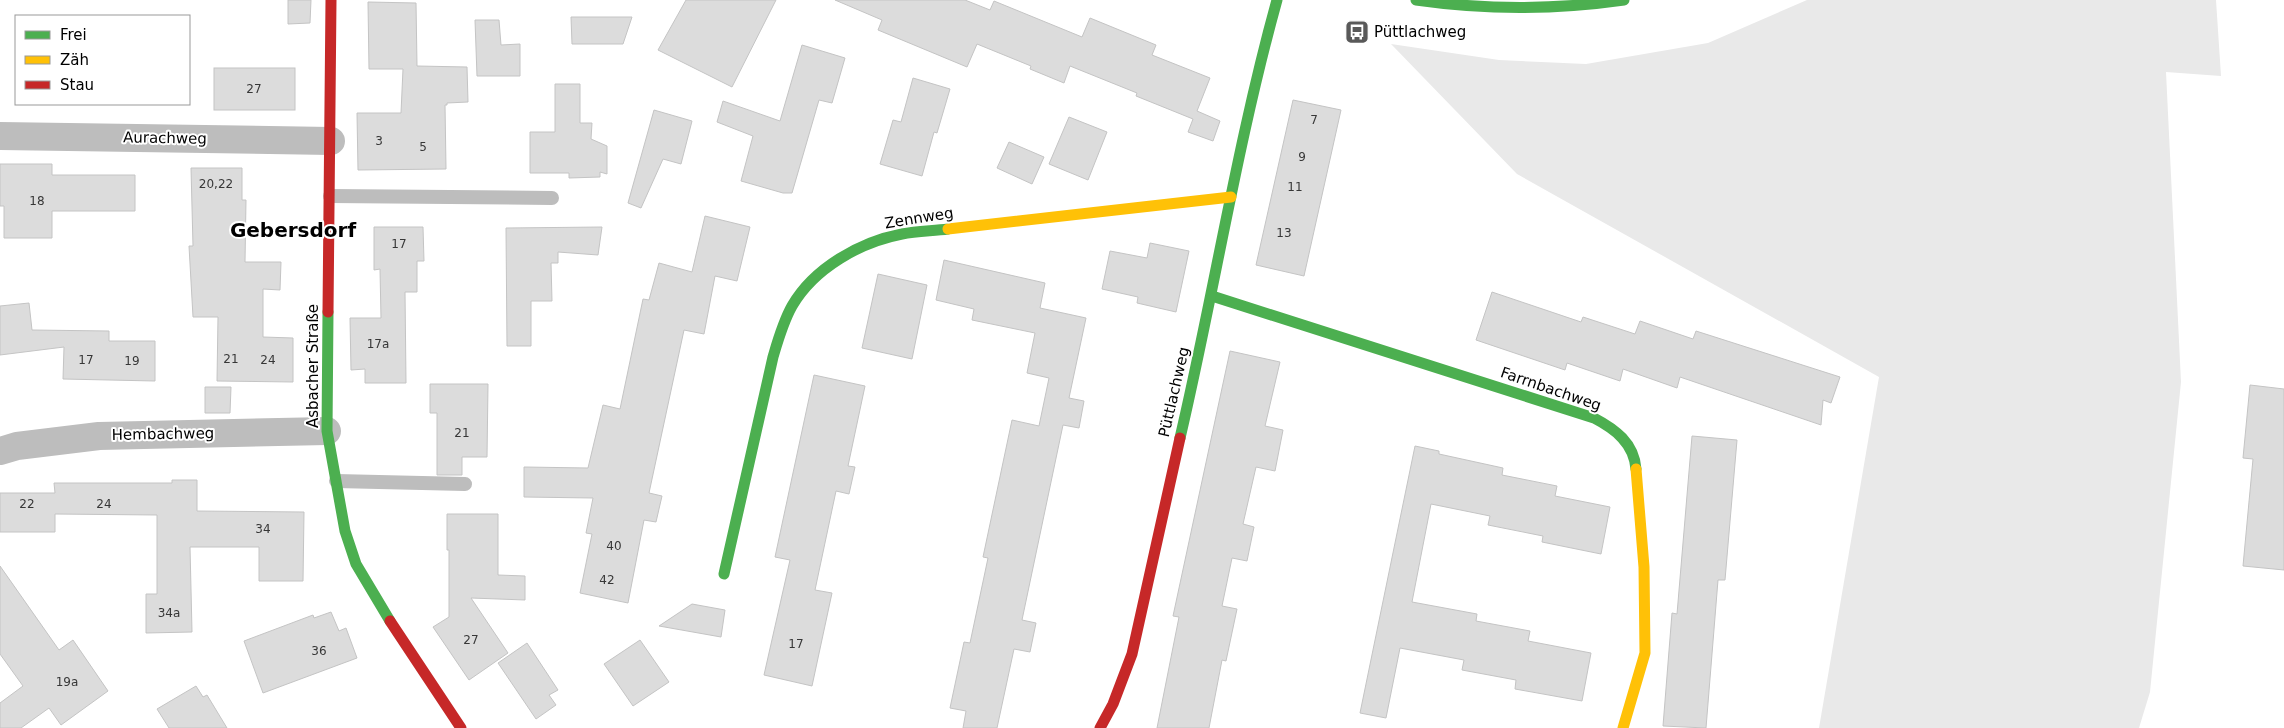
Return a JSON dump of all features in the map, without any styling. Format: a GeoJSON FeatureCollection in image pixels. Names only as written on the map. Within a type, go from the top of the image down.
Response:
{"type":"FeatureCollection","features":[{"type":"Feature","properties":{"kind":"street","name":"Asbacher Straße"},"geometry":{"type":"LineString","coordinates":[[331,0],[331,141],[326,430],[345,530],[356,564],[377,601],[461,728]]}},
{"type":"Feature","properties":{"kind":"street","name":"Püttlachweg"},"geometry":{"type":"LineString","coordinates":[[1100,728],[1125,679],[1140,622],[1154,546],[1212,296],[1230,197],[1265,41],[1277,0]]}},
{"type":"Feature","properties":{"kind":"street"},"geometry":{"type":"LineString","coordinates":[[1416,0],[1476,8],[1520,9],[1590,5],[1624,0]]}},
{"type":"Feature","properties":{"kind":"street","name":"Aurachweg"},"geometry":{"type":"LineString","coordinates":[[0,136],[331,141]]}},
{"type":"Feature","properties":{"kind":"street","name":"Zennweg"},"geometry":{"type":"LineString","coordinates":[[724,574],[773,356],[784,321],[800,294],[823,271],[860,247],[902,234],[1230,197]]}},
{"type":"Feature","properties":{"kind":"street","name":"Farrnbachweg"},"geometry":{"type":"LineString","coordinates":[[1212,296],[1594,418],[1609,426],[1626,441],[1635,459],[1644,566],[1645,653],[1623,728]]}},
{"type":"Feature","properties":{"kind":"street","name":"Hembachweg"},"geometry":{"type":"LineString","coordinates":[[0,451],[17,446],[99,436],[326,430]]}},
{"type":"Feature","properties":{"kind":"lane"},"geometry":{"type":"LineString","coordinates":[[330,196],[552,198]]}},
{"type":"Feature","properties":{"kind":"lane"},"geometry":{"type":"LineString","coordinates":[[336,481],[465,484]]}},
{"type":"Feature","properties":{"kind":"shaded area"},"geometry":{"type":"Polygon","coordinates":[[[1807,0],[2216,0],[2221,76],[2166,72],[2181,382],[2150,692],[2139,728],[1819,728],[1879,377],[1517,174],[1391,44],[1499,60],[1586,64],[1708,43],[1807,0]]]}},
{"type":"Feature","properties":{"kind":"building"},"geometry":{"type":"Polygon","coordinates":[[[288,0],[311,0],[310,23],[288,24],[288,0]]]}},
{"type":"Feature","properties":{"kind":"building"},"geometry":{"type":"Polygon","coordinates":[[[686,0],[776,0],[732,87],[658,50],[686,0]]]}},
{"type":"Feature","properties":{"kind":"building"},"geometry":{"type":"Polygon","coordinates":[[[835,0],[965,0],[990,10],[994,1],[1082,37],[1090,18],[1156,45],[1152,55],[1210,78],[1197,111],[1220,121],[1213,141],[1188,132],[1193,119],[1136,96],[1137,93],[1070,66],[1064,83],[1030,69],[1031,66],[977,44],[967,67],[878,30],[882,20],[835,0]]]}},
{"type":"Feature","properties":{"kind":"building"},"geometry":{"type":"Polygon","coordinates":[[[368,2],[416,3],[417,66],[467,67],[468,102],[447,103],[445,105],[446,169],[358,170],[357,113],[401,113],[403,69],[369,69],[368,2]]]}},
{"type":"Feature","properties":{"kind":"building"},"geometry":{"type":"Polygon","coordinates":[[[571,17],[632,17],[623,44],[572,44],[571,17]]]}},
{"type":"Feature","properties":{"kind":"building"},"geometry":{"type":"Polygon","coordinates":[[[475,20],[499,20],[501,45],[520,44],[520,76],[477,76],[475,20]]]}},
{"type":"Feature","properties":{"kind":"building"},"geometry":{"type":"Polygon","coordinates":[[[802,45],[845,58],[832,103],[819,100],[792,193],[783,193],[741,181],[753,136],[717,122],[723,101],[780,121],[802,45]]]}},
{"type":"Feature","properties":{"kind":"building"},"geometry":{"type":"Polygon","coordinates":[[[214,68],[295,68],[295,110],[214,110],[214,68]]]}},
{"type":"Feature","properties":{"kind":"building"},"geometry":{"type":"Polygon","coordinates":[[[913,78],[950,89],[937,133],[934,132],[922,176],[880,164],[893,120],[901,122],[913,78]]]}},
{"type":"Feature","properties":{"kind":"building"},"geometry":{"type":"Polygon","coordinates":[[[555,84],[580,84],[580,123],[592,123],[591,139],[607,146],[607,174],[600,172],[600,177],[569,178],[569,173],[530,173],[530,132],[555,132],[555,84]]]}},
{"type":"Feature","properties":{"kind":"building"},"geometry":{"type":"Polygon","coordinates":[[[1293,100],[1341,110],[1304,276],[1256,265],[1293,100]]]}},
{"type":"Feature","properties":{"kind":"building"},"geometry":{"type":"Polygon","coordinates":[[[654,110],[692,121],[681,164],[663,159],[641,208],[628,203],[654,110]]]}},
{"type":"Feature","properties":{"kind":"building"},"geometry":{"type":"Polygon","coordinates":[[[1069,117],[1107,132],[1088,180],[1049,164],[1069,117]]]}},
{"type":"Feature","properties":{"kind":"building"},"geometry":{"type":"Polygon","coordinates":[[[1009,142],[1044,157],[1032,184],[997,168],[1009,142]]]}},
{"type":"Feature","properties":{"kind":"building"},"geometry":{"type":"Polygon","coordinates":[[[0,164],[52,164],[52,175],[135,175],[135,211],[52,211],[52,238],[4,238],[4,206],[0,206],[0,164]]]}},
{"type":"Feature","properties":{"kind":"building"},"geometry":{"type":"Polygon","coordinates":[[[191,168],[242,168],[242,200],[246,200],[245,262],[281,262],[280,290],[263,289],[263,337],[293,338],[293,382],[217,381],[218,317],[193,317],[189,246],[193,246],[191,168]]]}},
{"type":"Feature","properties":{"kind":"building"},"geometry":{"type":"Polygon","coordinates":[[[705,216],[750,227],[737,281],[715,276],[704,334],[684,330],[649,493],[662,496],[656,522],[644,520],[628,603],[580,593],[592,534],[586,533],[593,498],[524,497],[524,467],[588,468],[603,405],[620,409],[643,299],[649,300],[659,263],[692,272],[705,216]]]}},
{"type":"Feature","properties":{"kind":"building"},"geometry":{"type":"Polygon","coordinates":[[[374,227],[423,227],[424,261],[417,261],[417,292],[405,292],[406,383],[365,383],[365,369],[351,370],[350,318],[381,318],[380,269],[374,270],[374,227]]]}},
{"type":"Feature","properties":{"kind":"building"},"geometry":{"type":"Polygon","coordinates":[[[602,227],[598,255],[558,252],[558,263],[551,263],[552,301],[531,301],[531,346],[507,346],[506,228],[602,227]]]}},
{"type":"Feature","properties":{"kind":"building"},"geometry":{"type":"Polygon","coordinates":[[[1150,243],[1189,251],[1176,312],[1137,303],[1138,297],[1102,289],[1110,251],[1147,258],[1150,243]]]}},
{"type":"Feature","properties":{"kind":"building"},"geometry":{"type":"Polygon","coordinates":[[[944,260],[1045,283],[1040,308],[1086,318],[1069,398],[1084,401],[1079,428],[1063,425],[1022,620],[1036,623],[1030,652],[1014,649],[997,728],[963,728],[966,711],[950,708],[964,642],[970,643],[988,558],[983,557],[1012,420],[1039,426],[1049,378],[1027,373],[1035,333],[972,320],[974,309],[936,300],[944,260]]]}},
{"type":"Feature","properties":{"kind":"building"},"geometry":{"type":"Polygon","coordinates":[[[878,274],[927,285],[912,359],[862,348],[878,274]]]}},
{"type":"Feature","properties":{"kind":"building"},"geometry":{"type":"Polygon","coordinates":[[[1492,292],[1581,322],[1583,317],[1635,334],[1640,321],[1693,339],[1696,331],[1840,377],[1831,403],[1823,400],[1821,425],[1680,377],[1677,388],[1623,369],[1620,381],[1567,363],[1565,370],[1476,340],[1492,292]]]}},
{"type":"Feature","properties":{"kind":"building"},"geometry":{"type":"Polygon","coordinates":[[[29,303],[32,330],[109,331],[109,341],[155,341],[155,381],[63,379],[64,347],[0,355],[0,306],[29,303]]]}},
{"type":"Feature","properties":{"kind":"building"},"geometry":{"type":"Polygon","coordinates":[[[1230,351],[1280,362],[1265,426],[1283,430],[1275,471],[1256,467],[1243,524],[1254,527],[1247,561],[1232,558],[1222,606],[1237,609],[1226,661],[1222,660],[1209,728],[1157,728],[1179,617],[1173,616],[1230,351]]]}},
{"type":"Feature","properties":{"kind":"building"},"geometry":{"type":"Polygon","coordinates":[[[814,375],[865,386],[848,466],[855,467],[849,494],[836,491],[815,590],[832,593],[812,686],[764,675],[790,560],[775,557],[814,375]]]}},
{"type":"Feature","properties":{"kind":"building"},"geometry":{"type":"Polygon","coordinates":[[[430,384],[488,384],[487,457],[462,457],[462,475],[437,475],[437,413],[430,413],[430,384]]]}},
{"type":"Feature","properties":{"kind":"building"},"geometry":{"type":"Polygon","coordinates":[[[2250,385],[2284,389],[2284,570],[2243,566],[2253,459],[2243,458],[2250,385]]]}},
{"type":"Feature","properties":{"kind":"building"},"geometry":{"type":"Polygon","coordinates":[[[205,387],[231,387],[230,413],[205,413],[205,387]]]}},
{"type":"Feature","properties":{"kind":"building"},"geometry":{"type":"Polygon","coordinates":[[[1692,436],[1737,440],[1725,580],[1718,580],[1706,728],[1663,726],[1672,613],[1677,614],[1692,436]]]}},
{"type":"Feature","properties":{"kind":"building"},"geometry":{"type":"Polygon","coordinates":[[[1415,446],[1439,451],[1439,454],[1503,468],[1502,475],[1557,486],[1555,496],[1610,507],[1601,554],[1542,542],[1543,536],[1488,525],[1490,516],[1431,504],[1412,602],[1477,614],[1476,621],[1530,631],[1528,641],[1591,653],[1582,701],[1515,689],[1516,680],[1462,670],[1464,660],[1400,648],[1386,718],[1360,713],[1415,446]]]}},
{"type":"Feature","properties":{"kind":"building"},"geometry":{"type":"Polygon","coordinates":[[[172,480],[197,480],[197,511],[304,512],[303,581],[259,581],[259,547],[190,547],[192,632],[146,633],[146,594],[157,594],[157,515],[55,514],[55,532],[0,532],[0,493],[55,493],[54,483],[172,483],[172,480]]]}},
{"type":"Feature","properties":{"kind":"building"},"geometry":{"type":"Polygon","coordinates":[[[447,514],[498,514],[498,575],[525,576],[525,600],[471,598],[508,653],[469,680],[433,627],[449,617],[447,514]]]}},
{"type":"Feature","properties":{"kind":"building"},"geometry":{"type":"Polygon","coordinates":[[[0,566],[59,650],[73,640],[108,691],[61,725],[49,708],[21,728],[0,728],[0,703],[23,686],[0,654],[0,566]]]}},
{"type":"Feature","properties":{"kind":"building"},"geometry":{"type":"Polygon","coordinates":[[[692,604],[725,610],[721,637],[659,626],[692,604]]]}},
{"type":"Feature","properties":{"kind":"building"},"geometry":{"type":"Polygon","coordinates":[[[331,612],[339,631],[346,628],[357,658],[263,693],[244,641],[313,615],[314,618],[331,612]]]}},
{"type":"Feature","properties":{"kind":"building"},"geometry":{"type":"Polygon","coordinates":[[[640,640],[669,682],[633,706],[604,664],[640,640]]]}},
{"type":"Feature","properties":{"kind":"building"},"geometry":{"type":"Polygon","coordinates":[[[527,643],[558,690],[549,695],[556,705],[536,719],[498,663],[527,643]]]}},
{"type":"Feature","properties":{"kind":"building"},"geometry":{"type":"Polygon","coordinates":[[[196,686],[203,697],[207,695],[227,728],[169,728],[157,709],[196,686]]]}},
{"type":"Feature","properties":{"kind":"traffic: fast"},"geometry":{"type":"LineString","coordinates":[[1180,438],[1250,109],[1277,0]]}},
{"type":"Feature","properties":{"kind":"traffic: fast"},"geometry":{"type":"LineString","coordinates":[[1416,0],[1468,6],[1520,8],[1572,6],[1624,0]]}},
{"type":"Feature","properties":{"kind":"traffic: fast"},"geometry":{"type":"LineString","coordinates":[[724,574],[773,357],[783,325],[801,292],[825,269],[870,243],[913,232],[948,229]]}},
{"type":"Feature","properties":{"kind":"traffic: fast"},"geometry":{"type":"LineString","coordinates":[[1212,296],[1594,418],[1616,432],[1627,444],[1632,452],[1636,469]]}},
{"type":"Feature","properties":{"kind":"traffic: fast"},"geometry":{"type":"LineString","coordinates":[[328,312],[327,431],[345,531],[356,564],[390,621]]}},
{"type":"Feature","properties":{"kind":"traffic: slow"},"geometry":{"type":"LineString","coordinates":[[948,229],[1231,197]]}},
{"type":"Feature","properties":{"kind":"traffic: slow"},"geometry":{"type":"LineString","coordinates":[[1623,728],[1645,653],[1644,567],[1636,469]]}},
{"type":"Feature","properties":{"kind":"traffic: jam"},"geometry":{"type":"LineString","coordinates":[[328,312],[331,0]]}},
{"type":"Feature","properties":{"kind":"traffic: jam"},"geometry":{"type":"LineString","coordinates":[[1100,728],[1113,704],[1132,654],[1180,438]]}},
{"type":"Feature","properties":{"kind":"traffic: jam"},"geometry":{"type":"LineString","coordinates":[[390,621],[461,728]]}},
{"type":"Feature","properties":{"kind":"place","name":"Püttlachweg"},"geometry":{"type":"Point","coordinates":[1357,32]}},
{"type":"Feature","properties":{"kind":"district","name":"Gebersdorf"},"geometry":{"type":"Point","coordinates":[293,230]}}]}
